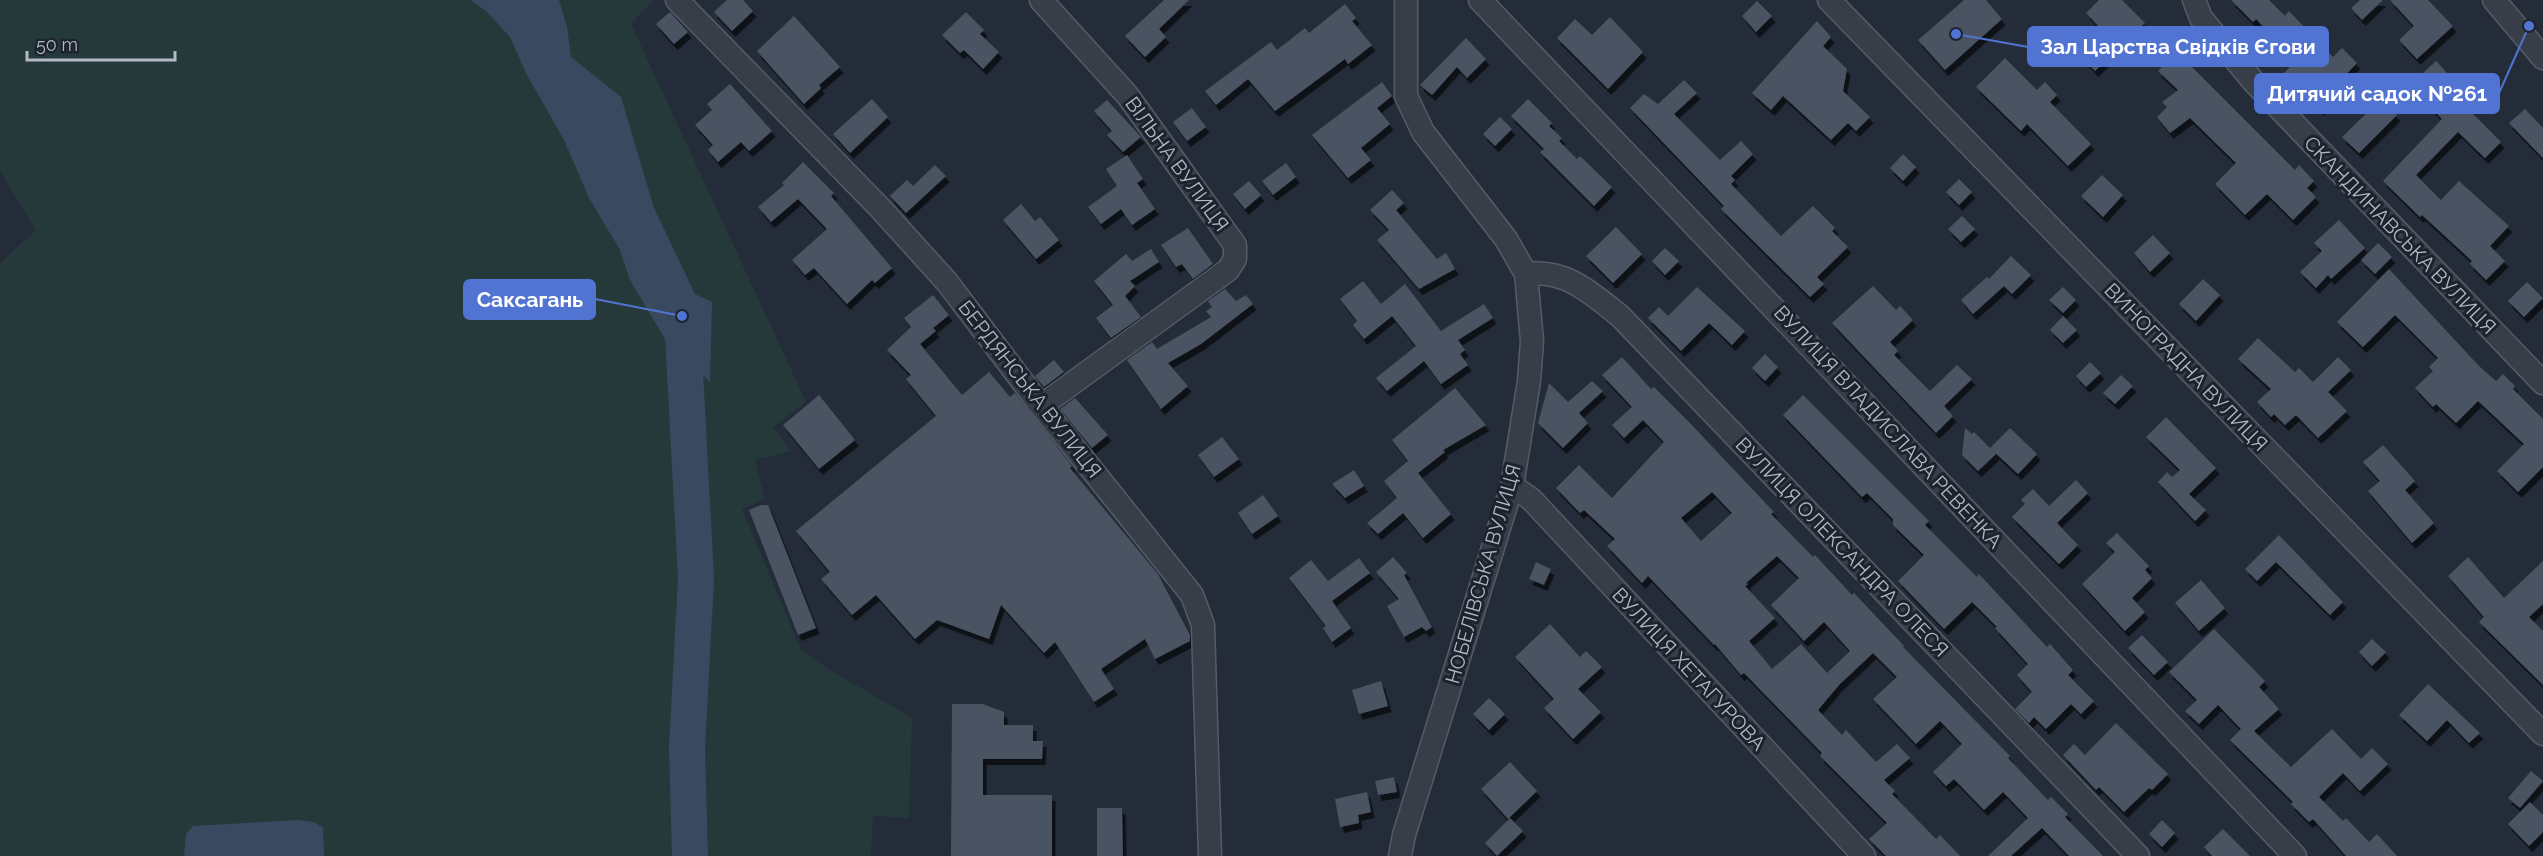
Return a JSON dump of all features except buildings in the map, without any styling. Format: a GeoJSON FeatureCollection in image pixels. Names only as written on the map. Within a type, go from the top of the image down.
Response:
{"type":"FeatureCollection","features":[{"type":"Feature","properties":{"kind":"street","name":"БЕРДЯНСЬКА ВУЛИЦЯ"},"geometry":{"type":"LineString","coordinates":[[677,0],[880,208],[939,274],[1192,595],[1203,625],[1210,856]]}},
{"type":"Feature","properties":{"kind":"street","name":"ВІЛЬНА ВУЛИЦЯ"},"geometry":{"type":"LineString","coordinates":[[1041,0],[1128,96],[1235,245],[1234,259],[1228,270],[1041,406]]}},
{"type":"Feature","properties":{"kind":"street","name":"НОБЕЛІВСЬКА ВУЛИЦЯ"},"geometry":{"type":"LineString","coordinates":[[1400,856],[1404,835],[1512,486],[1532,341],[1526,274],[1506,239],[1460,182],[1413,115],[1406,96],[1406,0]]}},
{"type":"Feature","properties":{"kind":"street","name":"ВУЛИЦЯ ВЛАДИСЛАВА РЕВЕНКА"},"geometry":{"type":"LineString","coordinates":[[1480,0],[2295,856]]}},
{"type":"Feature","properties":{"kind":"street","name":"ВИНОГРАДНА ВУЛИЦЯ"},"geometry":{"type":"LineString","coordinates":[[1829,0],[2543,734]]}},
{"type":"Feature","properties":{"kind":"street","name":"СКАНДИНАВСЬКА ВУЛИЦЯ"},"geometry":{"type":"LineString","coordinates":[[2194,0],[2201,18],[2253,81],[2543,383]]}},
{"type":"Feature","properties":{"kind":"street"},"geometry":{"type":"LineString","coordinates":[[2494,0],[2543,58]]}},
{"type":"Feature","properties":{"kind":"street","name":"ВУЛИЦЯ ОЛЕКСАНДРА ОЛЕСЯ"},"geometry":{"type":"LineString","coordinates":[[1526,274],[1554,274],[1576,281],[1620,316],[2138,856]]}},
{"type":"Feature","properties":{"kind":"street","name":"ВУЛИЦЯ ХЕТАГУРОВА"},"geometry":{"type":"LineString","coordinates":[[1512,486],[1531,499],[1864,856]]}},
{"type":"Feature","properties":{"kind":"shaded area"},"geometry":{"type":"Polygon","coordinates":[[[0,0],[653,0],[631,24],[806,402],[773,427],[791,451],[755,460],[765,499],[742,509],[801,650],[830,670],[912,718],[909,818],[873,816],[871,856],[0,856],[0,263],[36,230],[0,171],[0,0]]]}},
{"type":"Feature","properties":{"kind":"water"},"geometry":{"type":"Polygon","coordinates":[[[471,0],[559,0],[567,27],[571,57],[621,97],[654,208],[695,294],[712,302],[710,382],[665,339],[630,280],[620,250],[589,198],[564,140],[526,73],[510,37],[487,12],[471,0]]]}},
{"type":"Feature","properties":{"kind":"water"},"geometry":{"type":"Polygon","coordinates":[[[298,820],[313,822],[323,827],[324,856],[184,856],[186,834],[193,826],[298,820]]]}},
{"type":"Feature","properties":{"kind":"waterway"},"geometry":{"type":"LineString","coordinates":[[679,309],[682,316],[696,578],[687,748],[690,856]]}},
{"type":"Feature","properties":{"kind":"place","name":"Дитячий садок №261"},"geometry":{"type":"Point","coordinates":[2529,26]}},
{"type":"Feature","properties":{"kind":"place","name":"Зал Царства Свідків Єгови"},"geometry":{"type":"Point","coordinates":[1956,34]}},
{"type":"Feature","properties":{"kind":"place","name":"Саксагань"},"geometry":{"type":"Point","coordinates":[682,316]}}]}
